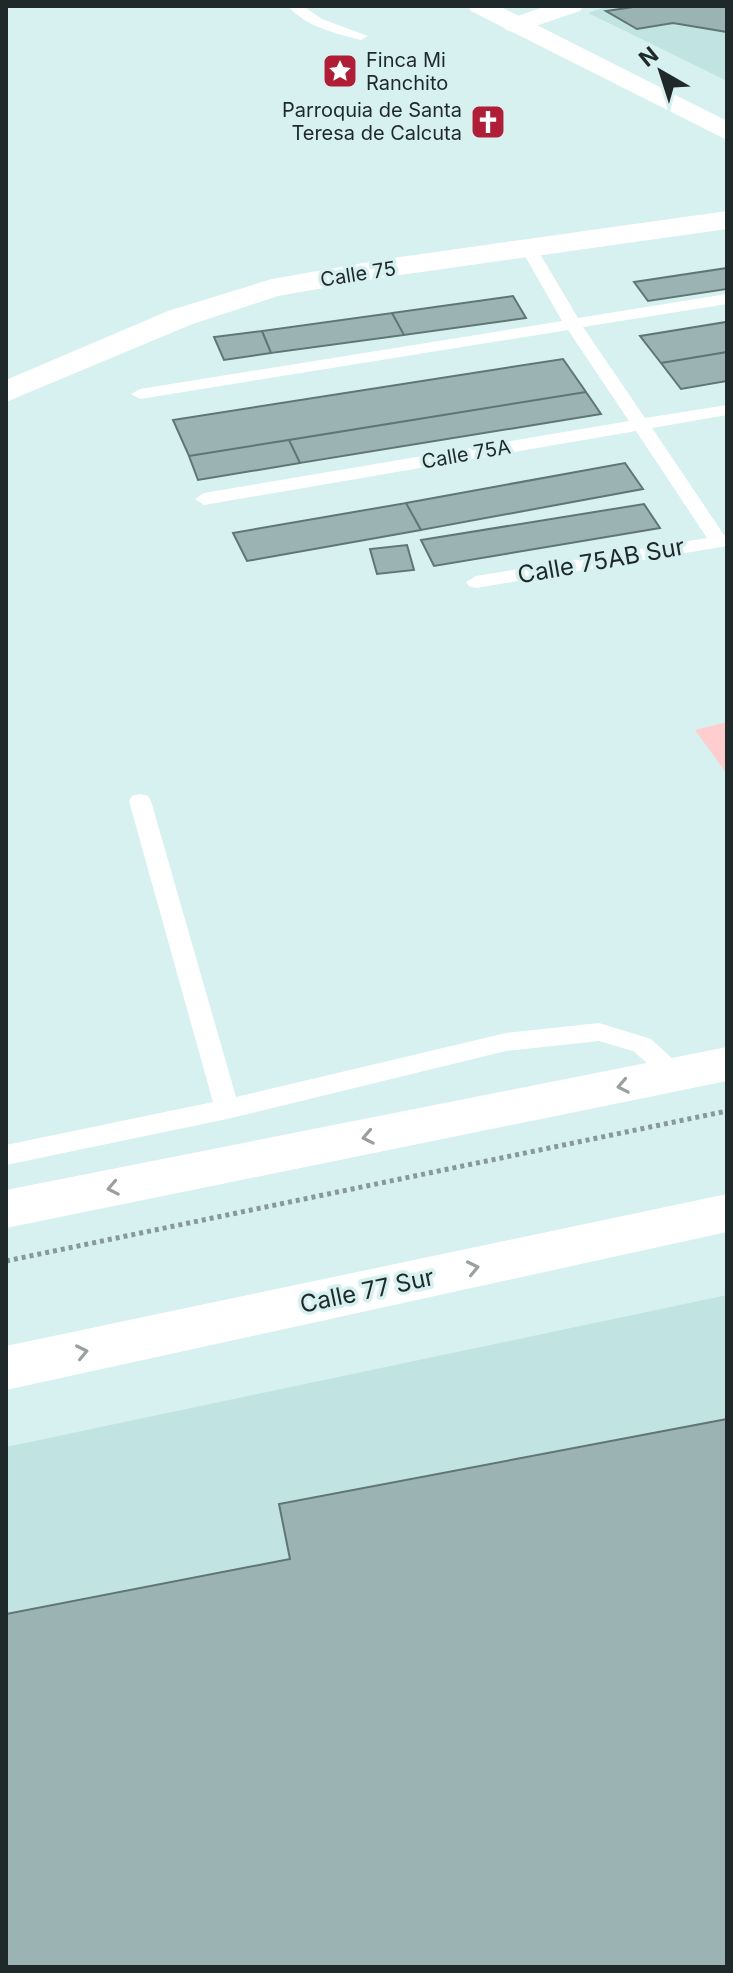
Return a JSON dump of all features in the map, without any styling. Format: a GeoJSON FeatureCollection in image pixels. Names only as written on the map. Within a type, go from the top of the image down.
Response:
{"type":"FeatureCollection","features":[{"type":"Feature","properties":{"kind":"street"},"geometry":{"type":"LineString","coordinates":[[480,6],[727,132]]}},
{"type":"Feature","properties":{"kind":"street"},"geometry":{"type":"LineString","coordinates":[[515,25],[571,6]]}},
{"type":"Feature","properties":{"kind":"street","name":"Calle 75"},"geometry":{"type":"LineString","coordinates":[[6,392],[179,318],[272,288],[386,268],[727,220]]}},
{"type":"Feature","properties":{"kind":"street"},"geometry":{"type":"LineString","coordinates":[[6,1209],[727,1064]]}},
{"type":"Feature","properties":{"kind":"street","name":"Calle 77 Sur"},"geometry":{"type":"LineString","coordinates":[[6,1368],[727,1213]]}},
{"type":"Feature","properties":{"kind":"lane"},"geometry":{"type":"LineString","coordinates":[[295,6],[301,13],[320,23],[361,36]]}},
{"type":"Feature","properties":{"kind":"lane"},"geometry":{"type":"LineString","coordinates":[[529,249],[572,323],[640,425],[723,540]]}},
{"type":"Feature","properties":{"kind":"lane"},"geometry":{"type":"LineString","coordinates":[[140,394],[727,299]]}},
{"type":"Feature","properties":{"kind":"lane","name":"Calle 75A"},"geometry":{"type":"LineString","coordinates":[[204,499],[727,410]]}},
{"type":"Feature","properties":{"kind":"lane","name":"Calle 75AB Sur"},"geometry":{"type":"LineString","coordinates":[[476,582],[723,540]]}},
{"type":"Feature","properties":{"kind":"lane"},"geometry":{"type":"LineString","coordinates":[[140,801],[227,1109]]}},
{"type":"Feature","properties":{"kind":"lane"},"geometry":{"type":"LineString","coordinates":[[6,1155],[227,1109],[506,1042],[599,1032],[642,1045],[678,1075]]}},
{"type":"Feature","properties":{"kind":"path"},"geometry":{"type":"LineString","coordinates":[[6,1261],[727,1111]]}},
{"type":"Feature","properties":{"kind":"shaded area"},"geometry":{"type":"Polygon","coordinates":[[[609,6],[727,6],[727,81],[588,13],[609,6]]]}},
{"type":"Feature","properties":{"kind":"shaded area"},"geometry":{"type":"Polygon","coordinates":[[[727,722],[727,774],[695,730],[727,722]]]}},
{"type":"Feature","properties":{"kind":"shaded area"},"geometry":{"type":"Polygon","coordinates":[[[727,1295],[727,1967],[6,1967],[6,1447],[727,1295]]]}},
{"type":"Feature","properties":{"kind":"building"},"geometry":{"type":"Polygon","coordinates":[[[640,6],[727,6],[727,32],[673,23],[637,29],[606,11],[640,6]]]}},
{"type":"Feature","properties":{"kind":"building"},"geometry":{"type":"Polygon","coordinates":[[[727,268],[727,289],[648,301],[634,282],[727,268]]]}},
{"type":"Feature","properties":{"kind":"building"},"geometry":{"type":"Polygon","coordinates":[[[513,296],[526,318],[404,335],[392,313],[513,296]]]}},
{"type":"Feature","properties":{"kind":"building"},"geometry":{"type":"Polygon","coordinates":[[[392,313],[404,335],[271,353],[262,331],[392,313]]]}},
{"type":"Feature","properties":{"kind":"building"},"geometry":{"type":"Polygon","coordinates":[[[726,322],[727,352],[661,363],[640,336],[726,322]]]}},
{"type":"Feature","properties":{"kind":"building"},"geometry":{"type":"Polygon","coordinates":[[[262,331],[271,353],[224,360],[214,337],[262,331]]]}},
{"type":"Feature","properties":{"kind":"building"},"geometry":{"type":"Polygon","coordinates":[[[727,352],[727,381],[681,389],[661,363],[727,352]]]}},
{"type":"Feature","properties":{"kind":"building"},"geometry":{"type":"Polygon","coordinates":[[[563,359],[586,392],[189,456],[173,420],[563,359]]]}},
{"type":"Feature","properties":{"kind":"building"},"geometry":{"type":"Polygon","coordinates":[[[586,392],[601,414],[300,463],[289,440],[586,392]]]}},
{"type":"Feature","properties":{"kind":"building"},"geometry":{"type":"Polygon","coordinates":[[[289,440],[300,463],[198,480],[189,456],[289,440]]]}},
{"type":"Feature","properties":{"kind":"building"},"geometry":{"type":"Polygon","coordinates":[[[625,463],[643,489],[421,530],[406,503],[625,463]]]}},
{"type":"Feature","properties":{"kind":"building"},"geometry":{"type":"Polygon","coordinates":[[[406,503],[421,530],[247,561],[233,533],[406,503]]]}},
{"type":"Feature","properties":{"kind":"building"},"geometry":{"type":"Polygon","coordinates":[[[644,504],[660,528],[434,566],[421,540],[644,504]]]}},
{"type":"Feature","properties":{"kind":"building"},"geometry":{"type":"Polygon","coordinates":[[[407,545],[414,570],[377,574],[370,549],[407,545]]]}},
{"type":"Feature","properties":{"kind":"building"},"geometry":{"type":"Polygon","coordinates":[[[727,1419],[727,1967],[6,1967],[6,1614],[290,1559],[279,1504],[727,1419]]]}},
{"type":"Feature","properties":{"kind":"place","name":"Finca Mi Ranchito"},"geometry":{"type":"Point","coordinates":[340,71]}},
{"type":"Feature","properties":{"kind":"place","name":"Parroquia de Santa Teresa de Calcuta"},"geometry":{"type":"Point","coordinates":[488,122]}}]}
